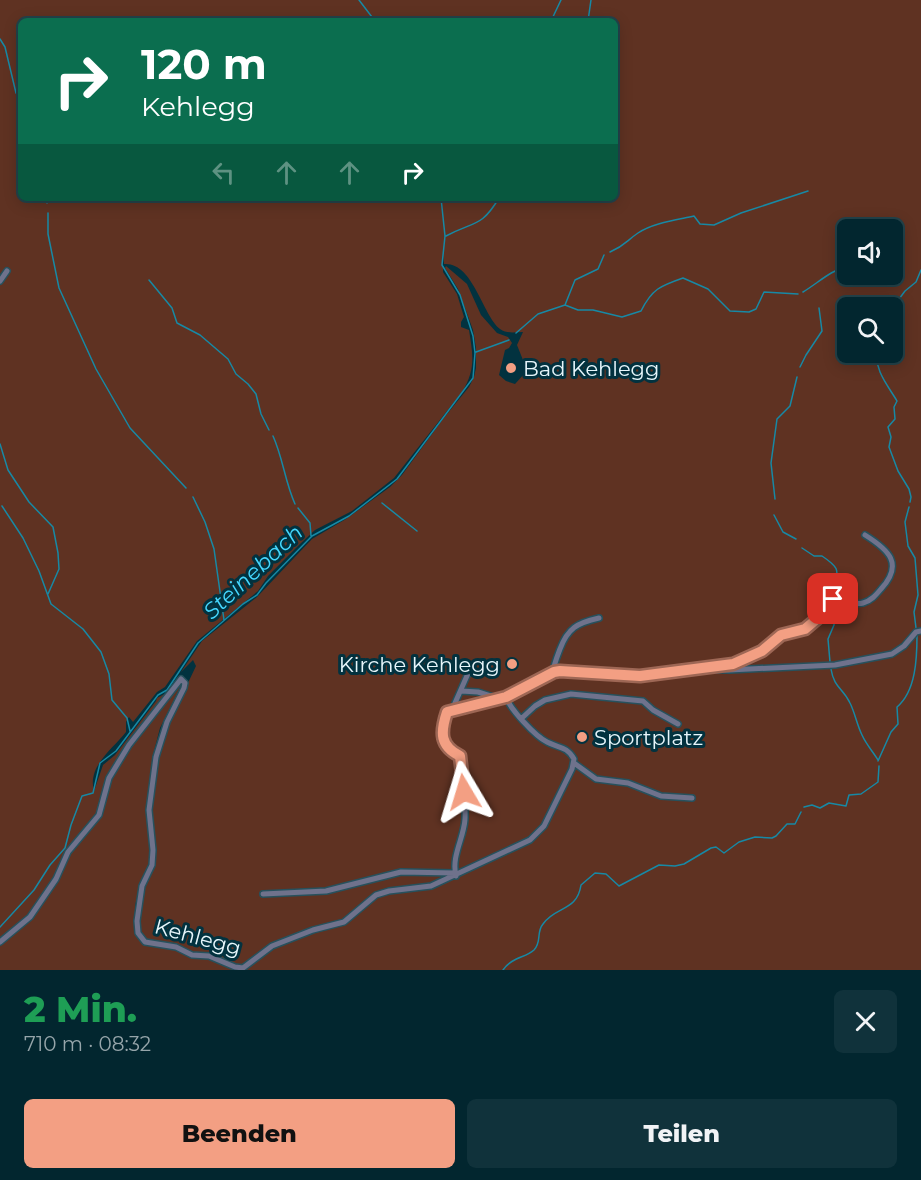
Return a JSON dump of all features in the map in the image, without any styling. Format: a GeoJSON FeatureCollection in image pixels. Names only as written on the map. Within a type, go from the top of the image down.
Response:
{"type":"FeatureCollection","features":[{"type":"Feature","properties":{"kind":"street"},"geometry":{"type":"LineString","coordinates":[[0,281],[7,271]]}},
{"type":"Feature","properties":{"kind":"street"},"geometry":{"type":"LineString","coordinates":[[455,874],[457,849],[465,822],[464,792],[460,756],[447,748],[442,731],[447,712],[503,698],[554,672],[567,670],[640,676],[702,669],[741,661],[762,651],[781,635],[805,629],[818,618],[831,599],[859,604],[866,603],[874,597],[891,578],[892,560],[887,551],[866,535]]}},
{"type":"Feature","properties":{"kind":"street"},"geometry":{"type":"LineString","coordinates":[[554,672],[554,665],[564,636],[572,628],[585,621],[599,618]]}},
{"type":"Feature","properties":{"kind":"street"},"geometry":{"type":"LineString","coordinates":[[702,669],[813,667],[852,663],[892,654],[904,646],[916,632],[921,632]]}},
{"type":"Feature","properties":{"kind":"street"},"geometry":{"type":"LineString","coordinates":[[455,709],[470,669]]}},
{"type":"Feature","properties":{"kind":"street","name":"Kehlegg"},"geometry":{"type":"LineString","coordinates":[[0,942],[30,918],[56,879],[68,852],[99,815],[109,778],[129,745],[181,679],[185,683],[184,688],[166,722],[156,757],[149,810],[153,850],[152,865],[142,886],[137,921],[138,933],[145,942],[176,947],[192,955],[209,956],[235,967],[243,968],[272,946],[313,930],[344,922],[376,895],[389,891],[424,889],[520,845],[538,834],[544,826],[573,763]]}},
{"type":"Feature","properties":{"kind":"street"},"geometry":{"type":"LineString","coordinates":[[461,691],[478,692],[503,698],[546,742],[567,750],[574,759],[573,763],[596,779],[628,783],[662,796],[692,798]]}},
{"type":"Feature","properties":{"kind":"street"},"geometry":{"type":"LineString","coordinates":[[522,718],[545,700],[572,694],[643,701],[678,724]]}},
{"type":"Feature","properties":{"kind":"street","name":"Kehlegg"},"geometry":{"type":"LineString","coordinates":[[263,894],[326,891],[401,872],[455,874]]}},
{"type":"Feature","properties":{"kind":"shaded area"},"geometry":{"type":"Polygon","coordinates":[[[0,0],[921,0],[921,970],[0,970],[0,0]],[[443,252],[443,272],[457,294],[464,317],[461,327],[469,330],[471,369],[462,392],[394,478],[352,511],[315,530],[268,576],[258,591],[197,641],[165,687],[157,692],[133,722],[129,717],[126,722],[126,732],[102,758],[94,774],[94,791],[103,765],[115,755],[157,698],[168,692],[174,682],[181,686],[160,728],[153,755],[147,802],[149,866],[139,888],[135,906],[136,931],[141,898],[152,871],[151,815],[163,736],[196,666],[193,660],[181,672],[202,641],[257,597],[312,539],[346,519],[390,487],[402,475],[469,387],[474,377],[476,348],[473,330],[458,289],[445,268],[446,266],[467,284],[481,315],[497,333],[508,337],[512,343],[505,350],[499,375],[515,384],[525,373],[517,345],[523,332],[508,332],[500,329],[470,280],[454,266],[444,264],[443,252]]]}},
{"type":"Feature","properties":{"kind":"waterway","name":"Steinebach"},"geometry":{"type":"LineString","coordinates":[[359,0],[373,18]]}},
{"type":"Feature","properties":{"kind":"waterway","name":"Steinebach"},"geometry":{"type":"LineString","coordinates":[[552,18],[561,0]]}},
{"type":"Feature","properties":{"kind":"waterway"},"geometry":{"type":"LineString","coordinates":[[588,18],[591,0]]}},
{"type":"Feature","properties":{"kind":"waterway"},"geometry":{"type":"LineString","coordinates":[[0,39],[5,47],[16,93]]}},
{"type":"Feature","properties":{"kind":"waterway"},"geometry":{"type":"LineString","coordinates":[[17,100],[18,110]]}},
{"type":"Feature","properties":{"kind":"waterway"},"geometry":{"type":"LineString","coordinates":[[610,252],[638,233],[658,224],[694,216],[700,224],[714,225],[741,213],[808,191]]}},
{"type":"Feature","properties":{"kind":"waterway","name":"Steinebach"},"geometry":{"type":"LineString","coordinates":[[0,927],[34,890],[50,865],[65,848],[82,796],[93,793],[100,763],[116,751],[158,695],[167,690],[198,643],[243,604],[257,595],[312,536],[349,516],[397,479],[473,378],[475,353],[473,336],[460,295],[442,265],[445,236],[441,201]]}},
{"type":"Feature","properties":{"kind":"waterway","name":"Steinebach"},"geometry":{"type":"LineString","coordinates":[[446,236],[482,219],[497,201]]}},
{"type":"Feature","properties":{"kind":"waterway"},"geometry":{"type":"LineString","coordinates":[[48,213],[48,234],[59,288],[96,369],[130,428],[186,488]]}},
{"type":"Feature","properties":{"kind":"waterway"},"geometry":{"type":"LineString","coordinates":[[516,333],[538,314],[565,305],[575,280],[598,269],[604,255]]}},
{"type":"Feature","properties":{"kind":"waterway"},"geometry":{"type":"LineString","coordinates":[[803,292],[837,270]]}},
{"type":"Feature","properties":{"kind":"waterway"},"geometry":{"type":"LineString","coordinates":[[900,297],[916,282],[921,270]]}},
{"type":"Feature","properties":{"kind":"waterway"},"geometry":{"type":"LineString","coordinates":[[565,305],[578,310],[593,310],[622,317],[641,311],[658,289],[683,278],[708,289],[730,311],[749,312],[756,309],[764,292],[798,294]]}},
{"type":"Feature","properties":{"kind":"waterway"},"geometry":{"type":"LineString","coordinates":[[149,280],[172,308],[177,323],[200,335],[228,359],[236,374],[256,394],[261,414],[269,430]]}},
{"type":"Feature","properties":{"kind":"waterway"},"geometry":{"type":"LineString","coordinates":[[800,367],[822,331],[819,308]]}},
{"type":"Feature","properties":{"kind":"waterway"},"geometry":{"type":"LineString","coordinates":[[476,352],[509,340]]}},
{"type":"Feature","properties":{"kind":"waterway"},"geometry":{"type":"LineString","coordinates":[[878,363],[886,384],[897,401],[894,407],[895,419],[888,427],[891,437],[889,447],[898,471],[909,489],[910,502]]}},
{"type":"Feature","properties":{"kind":"waterway"},"geometry":{"type":"LineString","coordinates":[[775,499],[771,463],[777,419],[790,406],[797,377]]}},
{"type":"Feature","properties":{"kind":"waterway"},"geometry":{"type":"LineString","coordinates":[[273,436],[295,504]]}},
{"type":"Feature","properties":{"kind":"waterway"},"geometry":{"type":"LineString","coordinates":[[0,444],[8,470],[29,502],[53,527],[59,569],[48,594]]}},
{"type":"Feature","properties":{"kind":"waterway"},"geometry":{"type":"LineString","coordinates":[[193,497],[214,549],[224,620]]}},
{"type":"Feature","properties":{"kind":"waterway"},"geometry":{"type":"LineString","coordinates":[[382,503],[417,531]]}},
{"type":"Feature","properties":{"kind":"waterway"},"geometry":{"type":"LineString","coordinates":[[2,506],[23,538],[39,571],[51,604],[83,629],[101,652],[109,674],[112,700],[127,718],[130,731]]}},
{"type":"Feature","properties":{"kind":"waterway"},"geometry":{"type":"LineString","coordinates":[[909,507],[905,522],[908,546],[915,558],[918,595],[914,612],[916,628]]}},
{"type":"Feature","properties":{"kind":"waterway"},"geometry":{"type":"LineString","coordinates":[[298,508],[310,523],[311,536]]}},
{"type":"Feature","properties":{"kind":"waterway"},"geometry":{"type":"LineString","coordinates":[[774,515],[783,532],[796,539]]}},
{"type":"Feature","properties":{"kind":"waterway"},"geometry":{"type":"LineString","coordinates":[[802,548],[814,556],[822,556],[835,567],[837,570],[836,594]]}},
{"type":"Feature","properties":{"kind":"waterway"},"geometry":{"type":"LineString","coordinates":[[830,662],[828,639],[834,625],[834,607]]}},
{"type":"Feature","properties":{"kind":"waterway"},"geometry":{"type":"LineString","coordinates":[[878,761],[891,732],[898,724],[897,707],[912,683],[916,664],[917,635]]}},
{"type":"Feature","properties":{"kind":"waterway"},"geometry":{"type":"LineString","coordinates":[[831,669],[836,684],[850,703],[864,738],[878,760]]}},
{"type":"Feature","properties":{"kind":"waterway"},"geometry":{"type":"LineString","coordinates":[[804,807],[812,805],[820,808],[829,803],[846,806],[849,795],[861,794],[878,782],[879,766]]}},
{"type":"Feature","properties":{"kind":"waterway"},"geometry":{"type":"LineString","coordinates":[[503,970],[514,960],[534,950],[538,944],[543,924],[553,914],[575,900],[581,885],[595,873],[606,874],[619,886],[659,865],[684,864],[711,848],[716,847],[724,853],[739,842],[755,837],[772,838],[787,824],[795,824],[801,812]]}},
{"type":"Feature","properties":{"kind":"place","name":"Bad Kehlegg"},"geometry":{"type":"Point","coordinates":[511,368]}},
{"type":"Feature","properties":{"kind":"place","name":"Kirche Kehlegg"},"geometry":{"type":"Point","coordinates":[512,664]}},
{"type":"Feature","properties":{"kind":"place","name":"Sportplatz"},"geometry":{"type":"Point","coordinates":[582,737]}},
{"type":"Feature","properties":{"kind":"route"},"geometry":{"type":"LineString","coordinates":[[464,792],[460,756],[451,752],[444,743],[442,731],[447,712],[506,697],[554,672],[567,670],[640,676],[733,664],[762,651],[781,635],[805,629],[818,618],[833,599]]}}]}
